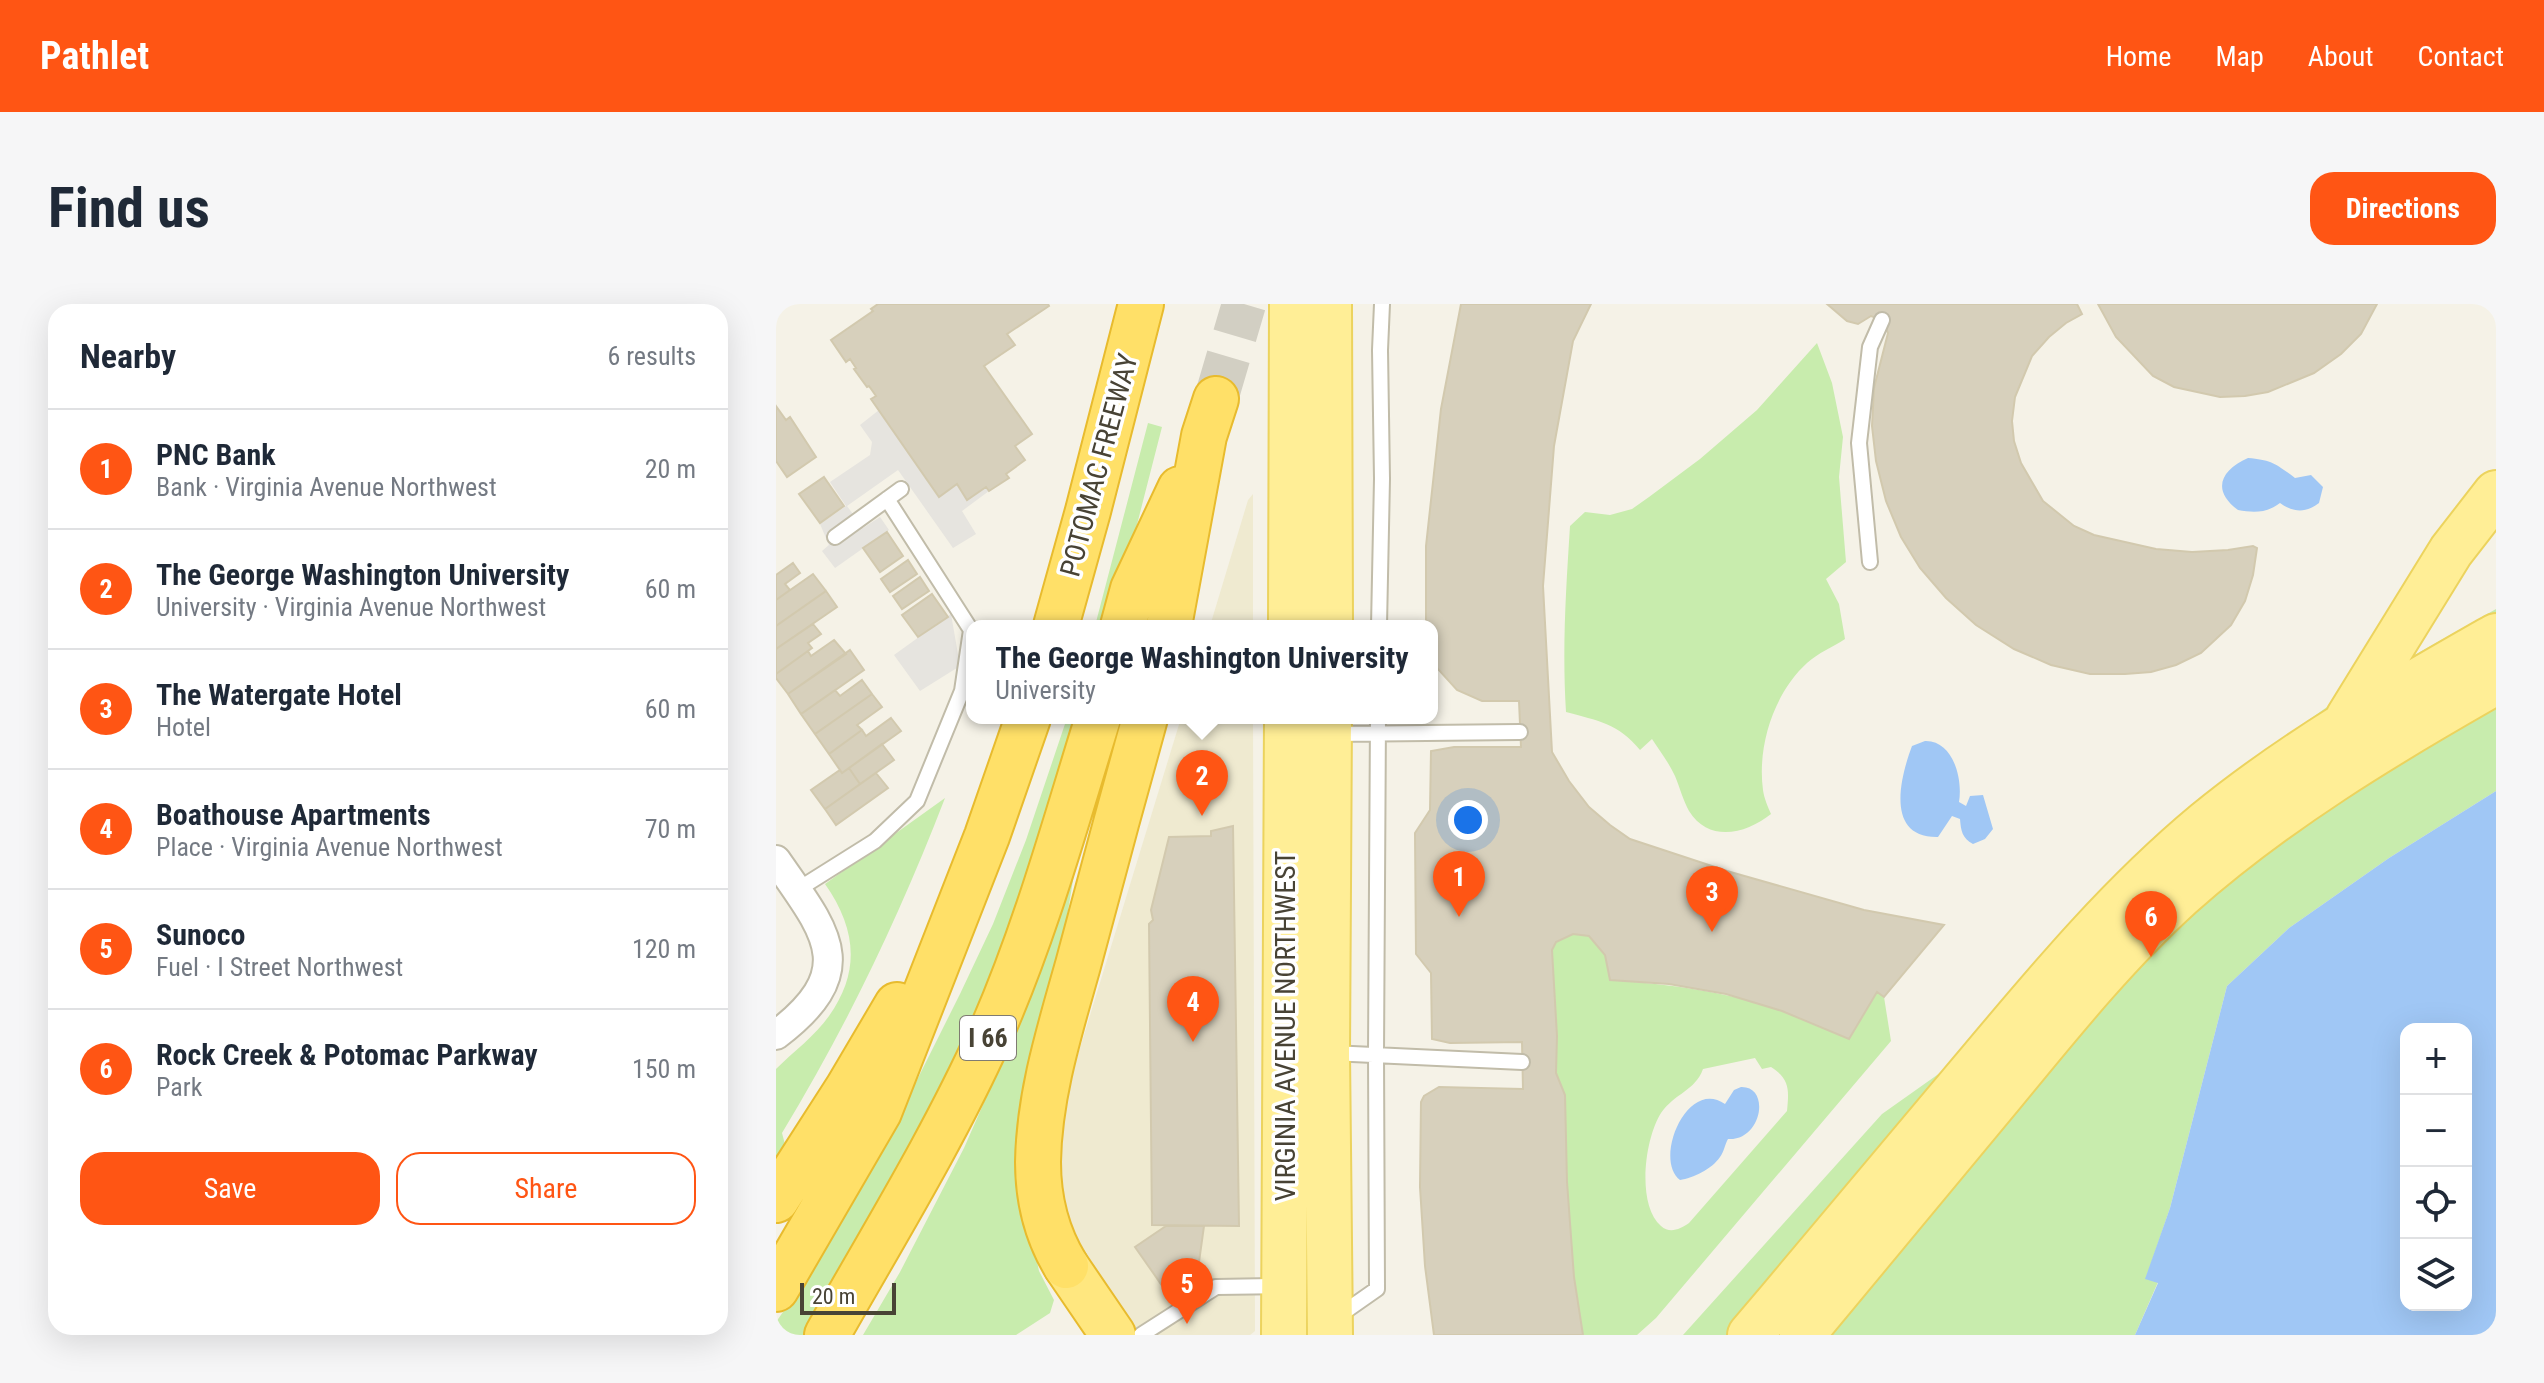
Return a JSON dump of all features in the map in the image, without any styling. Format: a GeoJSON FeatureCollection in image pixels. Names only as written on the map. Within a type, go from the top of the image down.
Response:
{"type":"FeatureCollection","features":[{"type":"Feature","properties":{"kind":"highway","name":"POTOMAC FREEWAY"},"geometry":{"type":"LineString","coordinates":[[1058,620],[1141,304]]}},
{"type":"Feature","properties":{"kind":"highway"},"geometry":{"type":"LineString","coordinates":[[1125,620],[1133,589],[1210,418],[1170,620]]}},
{"type":"Feature","properties":{"kind":"highway"},"geometry":{"type":"LineString","coordinates":[[776,1289],[879,1112],[987,836],[1026,724]]}},
{"type":"Feature","properties":{"kind":"highway","name":"I 66"},"geometry":{"type":"LineString","coordinates":[[827,1335],[932,1149],[990,1034],[1015,973],[1096,724]]}},
{"type":"Feature","properties":{"kind":"highway"},"geometry":{"type":"LineString","coordinates":[[1113,1335],[1053,1245],[1045,1218],[1038,1164],[1042,1117],[1053,1057],[1143,724]]}},
{"type":"Feature","properties":{"kind":"highway"},"geometry":{"type":"LineString","coordinates":[[776,1200],[848,1088],[962,896]]}},
{"type":"Feature","properties":{"kind":"main road"},"geometry":{"type":"LineString","coordinates":[[1269,304],[1292,323],[1291,620]]}},
{"type":"Feature","properties":{"kind":"main road"},"geometry":{"type":"LineString","coordinates":[[1329,304],[1330,620]]}},
{"type":"Feature","properties":{"kind":"main road"},"geometry":{"type":"LineString","coordinates":[[2342,727],[2451,551],[2496,493]]}},
{"type":"Feature","properties":{"kind":"main road"},"geometry":{"type":"LineString","coordinates":[[1750,1335],[2036,995],[2117,904],[2206,823],[2291,759],[2496,636]]}},
{"type":"Feature","properties":{"kind":"main road"},"geometry":{"type":"LineString","coordinates":[[1802,1335],[2097,981],[2180,897],[2259,831],[2315,791],[2395,740],[2496,682]]}},
{"type":"Feature","properties":{"kind":"main road","name":"VIRGINIA AVENUE NORTHWEST"},"geometry":{"type":"LineString","coordinates":[[1284,1335],[1287,724]]}},
{"type":"Feature","properties":{"kind":"main road","name":"VIRGINIA AVENUE NORTHWEST"},"geometry":{"type":"LineString","coordinates":[[1323,1331],[1329,726]]}},
{"type":"Feature","properties":{"kind":"street"},"geometry":{"type":"LineString","coordinates":[[776,860],[817,919],[830,956],[823,985],[816,997],[807,1009],[776,1035]]}},
{"type":"Feature","properties":{"kind":"lane"},"geometry":{"type":"LineString","coordinates":[[1379,620],[1382,304]]}},
{"type":"Feature","properties":{"kind":"lane"},"geometry":{"type":"LineString","coordinates":[[1870,562],[1859,443],[1870,347],[1882,320]]}},
{"type":"Feature","properties":{"kind":"lane"},"geometry":{"type":"LineString","coordinates":[[835,537],[901,489]]}},
{"type":"Feature","properties":{"kind":"lane"},"geometry":{"type":"LineString","coordinates":[[887,499],[966,622]]}},
{"type":"Feature","properties":{"kind":"lane"},"geometry":{"type":"LineString","coordinates":[[797,890],[875,841],[917,801],[962,691],[966,664]]}},
{"type":"Feature","properties":{"kind":"lane"},"geometry":{"type":"LineString","coordinates":[[1323,1331],[1377,1289],[1378,724]]}},
{"type":"Feature","properties":{"kind":"lane"},"geometry":{"type":"LineString","coordinates":[[1329,726],[1378,735],[1520,732]]}},
{"type":"Feature","properties":{"kind":"lane"},"geometry":{"type":"LineString","coordinates":[[1327,1053],[1522,1062]]}},
{"type":"Feature","properties":{"kind":"lane"},"geometry":{"type":"LineString","coordinates":[[1141,1335],[1216,1287],[1284,1286]]}},
{"type":"Feature","properties":{"kind":"shaded area"},"geometry":{"type":"Polygon","coordinates":[[[879,410],[939,497],[957,484],[967,500],[986,487],[989,491],[962,511],[976,534],[953,548],[898,470],[847,506],[863,528],[880,517],[889,530],[835,568],[822,551],[829,545],[820,524],[846,506],[830,482],[870,455],[872,442],[860,425],[879,410]]]}},
{"type":"Feature","properties":{"kind":"shaded area"},"geometry":{"type":"Polygon","coordinates":[[[1253,494],[1253,620],[1212,620],[1248,500],[1253,494]]]}},
{"type":"Feature","properties":{"kind":"shaded area"},"geometry":{"type":"Polygon","coordinates":[[[951,614],[960,666],[920,691],[894,655],[951,614]]]}},
{"type":"Feature","properties":{"kind":"shaded area"},"geometry":{"type":"Polygon","coordinates":[[[1179,724],[1253,724],[1255,1331],[1250,1335],[1141,1335],[1068,1230],[1055,1193],[1054,1133],[1179,724]]]}},
{"type":"Feature","properties":{"kind":"green space"},"geometry":{"type":"Polygon","coordinates":[[[1817,343],[1832,383],[1843,437],[1839,477],[1846,562],[1826,579],[1839,604],[1845,639],[1807,663],[1795,675],[1770,721],[1762,773],[1763,790],[1771,814],[1739,830],[1717,831],[1697,821],[1689,811],[1673,771],[1652,739],[1640,750],[1615,728],[1566,712],[1564,642],[1570,526],[1585,512],[1610,515],[1632,509],[1649,497],[1700,459],[1757,410],[1817,343]]]}},
{"type":"Feature","properties":{"kind":"green space"},"geometry":{"type":"Polygon","coordinates":[[[1148,423],[1162,427],[1113,620],[1097,620],[1148,423]]]}},
{"type":"Feature","properties":{"kind":"green space"},"geometry":{"type":"Polygon","coordinates":[[[2496,609],[2496,791],[2389,858],[2289,928],[2227,986],[2170,1208],[2146,1278],[2158,1282],[2135,1335],[1683,1335],[1882,1114],[1954,1063],[2216,790],[2344,695],[2496,609]]]}},
{"type":"Feature","properties":{"kind":"green space"},"geometry":{"type":"Polygon","coordinates":[[[1065,724],[1081,724],[960,1066],[811,1335],[776,1335],[776,1322],[802,1285],[890,1134],[993,924],[1026,840],[1065,724]]]}},
{"type":"Feature","properties":{"kind":"green space"},"geometry":{"type":"Polygon","coordinates":[[[945,798],[871,969],[782,1133],[787,1152],[776,1169],[776,1069],[829,1016],[846,983],[850,966],[848,933],[825,884],[945,798]]]}},
{"type":"Feature","properties":{"kind":"green space"},"geometry":{"type":"Polygon","coordinates":[[[1080,838],[1063,941],[1030,1227],[1039,1271],[1054,1300],[1050,1313],[1016,1335],[863,1335],[900,1272],[964,1148],[1011,1041],[1080,838]]]}},
{"type":"Feature","properties":{"kind":"green space"},"geometry":{"type":"Polygon","coordinates":[[[1573,934],[1589,936],[1605,955],[1610,980],[1675,986],[1759,1003],[1848,1039],[1877,992],[1884,997],[1891,1041],[1656,1318],[1637,1335],[1583,1335],[1574,1277],[1565,1095],[1556,1073],[1552,950],[1556,942],[1573,934]],[[1755,1058],[1703,1069],[1695,1082],[1661,1113],[1647,1154],[1646,1187],[1653,1216],[1664,1228],[1675,1230],[1689,1223],[1787,1111],[1785,1081],[1771,1067],[1762,1069],[1755,1058]]]}},
{"type":"Feature","properties":{"kind":"water"},"geometry":{"type":"Polygon","coordinates":[[[2248,458],[2273,464],[2295,478],[2311,475],[2323,487],[2319,503],[2300,510],[2280,503],[2260,511],[2238,510],[2224,495],[2223,481],[2231,468],[2248,458]]]}},
{"type":"Feature","properties":{"kind":"water"},"geometry":{"type":"Polygon","coordinates":[[[1925,741],[1943,747],[1954,762],[1959,802],[1966,806],[1970,796],[1983,795],[1993,829],[1985,839],[1973,844],[1969,842],[1963,834],[1960,819],[1952,816],[1938,837],[1921,835],[1910,828],[1903,817],[1901,789],[1907,759],[1912,746],[1925,741]]]}},
{"type":"Feature","properties":{"kind":"water"},"geometry":{"type":"Polygon","coordinates":[[[2496,791],[2496,1335],[2135,1335],[2158,1283],[2145,1279],[2170,1208],[2227,986],[2289,928],[2389,858],[2496,791]]]}},
{"type":"Feature","properties":{"kind":"water"},"geometry":{"type":"Polygon","coordinates":[[[1741,1087],[1750,1089],[1756,1095],[1759,1104],[1755,1123],[1749,1132],[1728,1139],[1721,1155],[1712,1165],[1680,1180],[1673,1170],[1670,1156],[1678,1124],[1698,1102],[1711,1099],[1725,1104],[1734,1090],[1741,1087]]]}},
{"type":"Feature","properties":{"kind":"building"},"geometry":{"type":"Polygon","coordinates":[[[878,304],[1048,304],[1007,334],[1015,345],[984,366],[1032,434],[1015,446],[1025,460],[1006,474],[1009,478],[989,491],[986,487],[967,500],[957,484],[939,497],[871,399],[876,396],[854,369],[850,359],[846,362],[831,340],[873,311],[871,309],[878,304]]]}},
{"type":"Feature","properties":{"kind":"building"},"geometry":{"type":"Polygon","coordinates":[[[1461,304],[1591,304],[1573,341],[1554,446],[1543,586],[1552,752],[1589,807],[1630,839],[1727,871],[1864,910],[1944,925],[1884,997],[1877,992],[1849,1039],[1782,1011],[1726,994],[1669,984],[1610,980],[1605,955],[1589,936],[1573,934],[1556,942],[1552,950],[1556,1073],[1565,1095],[1574,1277],[1583,1335],[1434,1335],[1425,1266],[1420,1187],[1421,1102],[1424,1096],[1439,1087],[1523,1089],[1522,1042],[1450,1043],[1432,1039],[1431,973],[1416,954],[1415,833],[1430,810],[1431,751],[1454,747],[1521,747],[1519,701],[1482,701],[1457,690],[1438,669],[1438,620],[1426,620],[1426,546],[1441,409],[1461,304]]]}},
{"type":"Feature","properties":{"kind":"building"},"geometry":{"type":"Polygon","coordinates":[[[1827,304],[2077,304],[2082,314],[2049,337],[2032,356],[2015,397],[2012,421],[2021,463],[2043,501],[2074,526],[2094,535],[2156,549],[2192,552],[2257,548],[2245,601],[2231,625],[2201,653],[2176,665],[2151,672],[2090,674],[2051,665],[2014,649],[1976,625],[1946,598],[1920,568],[1901,537],[1886,501],[1876,461],[1872,426],[1874,388],[1888,333],[1882,320],[1871,316],[1858,324],[1847,321],[1827,304]]]}},
{"type":"Feature","properties":{"kind":"building"},"geometry":{"type":"Polygon","coordinates":[[[2098,304],[2377,304],[2361,334],[2341,354],[2314,373],[2268,392],[2220,397],[2174,387],[2153,376],[2116,337],[2098,304]]]}},
{"type":"Feature","properties":{"kind":"building"},"geometry":{"type":"Polygon","coordinates":[[[776,406],[786,420],[790,417],[816,457],[787,477],[776,461],[776,406]]]}},
{"type":"Feature","properties":{"kind":"building"},"geometry":{"type":"Polygon","coordinates":[[[824,477],[844,506],[820,523],[799,494],[824,477]]]}},
{"type":"Feature","properties":{"kind":"building"},"geometry":{"type":"Polygon","coordinates":[[[887,532],[903,556],[880,572],[863,548],[887,532]]]}},
{"type":"Feature","properties":{"kind":"building"},"geometry":{"type":"Polygon","coordinates":[[[908,560],[917,574],[890,592],[881,579],[908,560]]]}},
{"type":"Feature","properties":{"kind":"building"},"geometry":{"type":"Polygon","coordinates":[[[793,563],[800,573],[785,584],[790,590],[776,600],[776,575],[793,563]]]}},
{"type":"Feature","properties":{"kind":"building"},"geometry":{"type":"Polygon","coordinates":[[[813,574],[826,591],[776,626],[776,600],[813,574]]]}},
{"type":"Feature","properties":{"kind":"building"},"geometry":{"type":"Polygon","coordinates":[[[920,577],[929,591],[902,609],[893,596],[920,577]]]}},
{"type":"Feature","properties":{"kind":"building"},"geometry":{"type":"Polygon","coordinates":[[[826,591],[837,607],[776,649],[776,626],[826,591]]]}},
{"type":"Feature","properties":{"kind":"building"},"geometry":{"type":"Polygon","coordinates":[[[932,594],[948,617],[918,637],[902,615],[932,594]]]}},
{"type":"Feature","properties":{"kind":"building"},"geometry":{"type":"Polygon","coordinates":[[[813,624],[821,634],[808,643],[812,648],[776,674],[776,649],[813,624]]]}},
{"type":"Feature","properties":{"kind":"building"},"geometry":{"type":"Polygon","coordinates":[[[834,640],[846,654],[788,694],[776,674],[808,651],[811,656],[834,640]]]}},
{"type":"Feature","properties":{"kind":"building"},"geometry":{"type":"Polygon","coordinates":[[[850,650],[864,670],[801,714],[788,694],[850,650]]]}},
{"type":"Feature","properties":{"kind":"building"},"geometry":{"type":"Polygon","coordinates":[[[862,680],[872,694],[815,734],[801,714],[835,690],[840,696],[862,680]]]}},
{"type":"Feature","properties":{"kind":"building"},"geometry":{"type":"Polygon","coordinates":[[[872,694],[882,707],[857,725],[862,730],[829,754],[815,734],[872,694]]]}},
{"type":"Feature","properties":{"kind":"building"},"geometry":{"type":"Polygon","coordinates":[[[891,718],[901,731],[842,773],[829,754],[862,730],[866,736],[891,718]]]}},
{"type":"Feature","properties":{"kind":"building"},"geometry":{"type":"Polygon","coordinates":[[[882,744],[894,760],[860,784],[849,768],[882,744]]]}},
{"type":"Feature","properties":{"kind":"building"},"geometry":{"type":"Polygon","coordinates":[[[849,768],[860,784],[825,809],[811,790],[840,770],[842,773],[849,768]]]}},
{"type":"Feature","properties":{"kind":"building"},"geometry":{"type":"Polygon","coordinates":[[[876,773],[888,788],[836,825],[825,809],[876,773]]]}},
{"type":"Feature","properties":{"kind":"building"},"geometry":{"type":"Polygon","coordinates":[[[1233,826],[1239,1226],[1152,1225],[1151,910],[1169,837],[1211,836],[1211,831],[1233,826]]]}},
{"type":"Feature","properties":{"kind":"building"},"geometry":{"type":"Polygon","coordinates":[[[1166,1226],[1204,1226],[1199,1262],[1163,1287],[1135,1247],[1166,1226]]]}},
{"type":"Feature","properties":{"kind":"tunnel"},"geometry":{"type":"LineString","coordinates":[[1216,399],[1244,304]]}},
{"type":"Feature","properties":{"kind":"place","name":"The George Washington University"},"geometry":{"type":"Point","coordinates":[1202,816]}},
{"type":"Feature","properties":{"kind":"place","name":"PNC Bank"},"geometry":{"type":"Point","coordinates":[1459,917]}},
{"type":"Feature","properties":{"kind":"place","name":"The Watergate Hotel"},"geometry":{"type":"Point","coordinates":[1712,932]}},
{"type":"Feature","properties":{"kind":"place","name":"Rock Creek & Potomac Parkway"},"geometry":{"type":"Point","coordinates":[2151,957]}},
{"type":"Feature","properties":{"kind":"place","name":"Boathouse Apartments"},"geometry":{"type":"Point","coordinates":[1193,1042]}},
{"type":"Feature","properties":{"kind":"place","name":"Sunoco"},"geometry":{"type":"Point","coordinates":[1187,1324]}}]}
